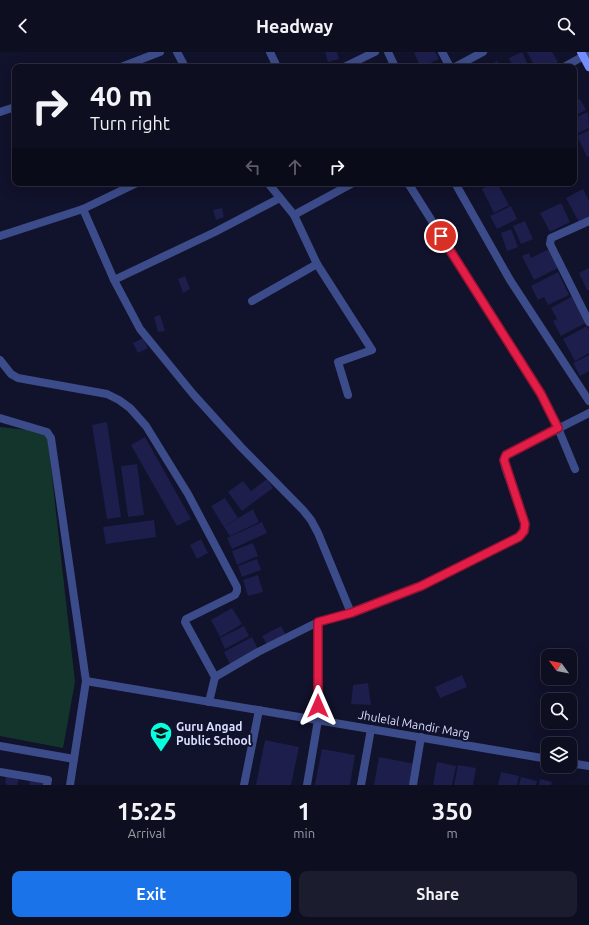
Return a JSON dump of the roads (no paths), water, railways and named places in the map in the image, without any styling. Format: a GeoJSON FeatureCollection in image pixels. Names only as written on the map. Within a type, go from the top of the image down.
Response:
{"type":"FeatureCollection","features":[{"type":"Feature","properties":{"kind":"main road"},"geometry":{"type":"LineString","coordinates":[[585,54],[589,68]]}},
{"type":"Feature","properties":{"kind":"street"},"geometry":{"type":"LineString","coordinates":[[128,64],[160,52]]}},
{"type":"Feature","properties":{"kind":"street"},"geometry":{"type":"LineString","coordinates":[[177,52],[183,64]]}},
{"type":"Feature","properties":{"kind":"street"},"geometry":{"type":"LineString","coordinates":[[270,52],[276,64]]}},
{"type":"Feature","properties":{"kind":"street"},"geometry":{"type":"LineString","coordinates":[[350,64],[375,52]]}},
{"type":"Feature","properties":{"kind":"street"},"geometry":{"type":"LineString","coordinates":[[388,52],[394,64]]}},
{"type":"Feature","properties":{"kind":"street"},"geometry":{"type":"LineString","coordinates":[[442,52],[448,64]]}},
{"type":"Feature","properties":{"kind":"street"},"geometry":{"type":"LineString","coordinates":[[461,64],[483,52]]}},
{"type":"Feature","properties":{"kind":"street"},"geometry":{"type":"LineString","coordinates":[[569,64],[585,54]]}},
{"type":"Feature","properties":{"kind":"street"},"geometry":{"type":"LineString","coordinates":[[0,112],[12,108]]}},
{"type":"Feature","properties":{"kind":"street"},"geometry":{"type":"LineString","coordinates":[[0,236],[83,209],[131,186]]}},
{"type":"Feature","properties":{"kind":"street"},"geometry":{"type":"LineString","coordinates":[[270,186],[294,215],[317,264],[372,350],[338,362],[348,395]]}},
{"type":"Feature","properties":{"kind":"street"},"geometry":{"type":"LineString","coordinates":[[294,215],[347,186]]}},
{"type":"Feature","properties":{"kind":"street"},"geometry":{"type":"LineString","coordinates":[[410,186],[541,394],[558,428],[575,468]]}},
{"type":"Feature","properties":{"kind":"street"},"geometry":{"type":"LineString","coordinates":[[458,186],[510,280],[589,401]]}},
{"type":"Feature","properties":{"kind":"street"},"geometry":{"type":"LineString","coordinates":[[114,280],[215,232],[280,198]]}},
{"type":"Feature","properties":{"kind":"street"},"geometry":{"type":"LineString","coordinates":[[83,209],[114,280],[140,329],[193,394],[312,520],[351,613]]}},
{"type":"Feature","properties":{"kind":"street"},"geometry":{"type":"LineString","coordinates":[[589,221],[551,238],[550,240],[550,244],[586,309],[589,322]]}},
{"type":"Feature","properties":{"kind":"street"},"geometry":{"type":"LineString","coordinates":[[252,301],[317,264]]}},
{"type":"Feature","properties":{"kind":"street"},"geometry":{"type":"LineString","coordinates":[[0,360],[11,374],[18,378],[107,394],[119,400],[130,408],[146,426],[188,494],[237,587],[235,595],[186,619],[185,622],[185,625],[215,677],[209,702]]}},
{"type":"Feature","properties":{"kind":"street"},"geometry":{"type":"LineString","coordinates":[[215,677],[258,652],[318,622],[351,613],[421,586],[519,537],[524,531],[525,524],[504,460],[506,455],[589,414]]}},
{"type":"Feature","properties":{"kind":"street"},"geometry":{"type":"LineString","coordinates":[[0,418],[47,432],[51,438],[86,681],[70,785]]}},
{"type":"Feature","properties":{"kind":"street"},"geometry":{"type":"LineString","coordinates":[[306,785],[318,720],[318,622]]}},
{"type":"Feature","properties":{"kind":"street","name":"Jhulelal Mandir Marg"},"geometry":{"type":"LineString","coordinates":[[86,681],[541,758]]}},
{"type":"Feature","properties":{"kind":"street"},"geometry":{"type":"LineString","coordinates":[[244,785],[259,710]]}},
{"type":"Feature","properties":{"kind":"street"},"geometry":{"type":"LineString","coordinates":[[361,785],[371,729]]}},
{"type":"Feature","properties":{"kind":"street"},"geometry":{"type":"LineString","coordinates":[[413,785],[420,737]]}},
{"type":"Feature","properties":{"kind":"street"},"geometry":{"type":"LineString","coordinates":[[0,746],[74,759]]}},
{"type":"Feature","properties":{"kind":"street"},"geometry":{"type":"LineString","coordinates":[[577,764],[589,766]]}},
{"type":"Feature","properties":{"kind":"street"},"geometry":{"type":"LineString","coordinates":[[0,772],[48,780],[47,785]]}},
{"type":"Feature","properties":{"kind":"place","name":"Guru Angad Public School"},"geometry":{"type":"Point","coordinates":[161,752]}}]}
